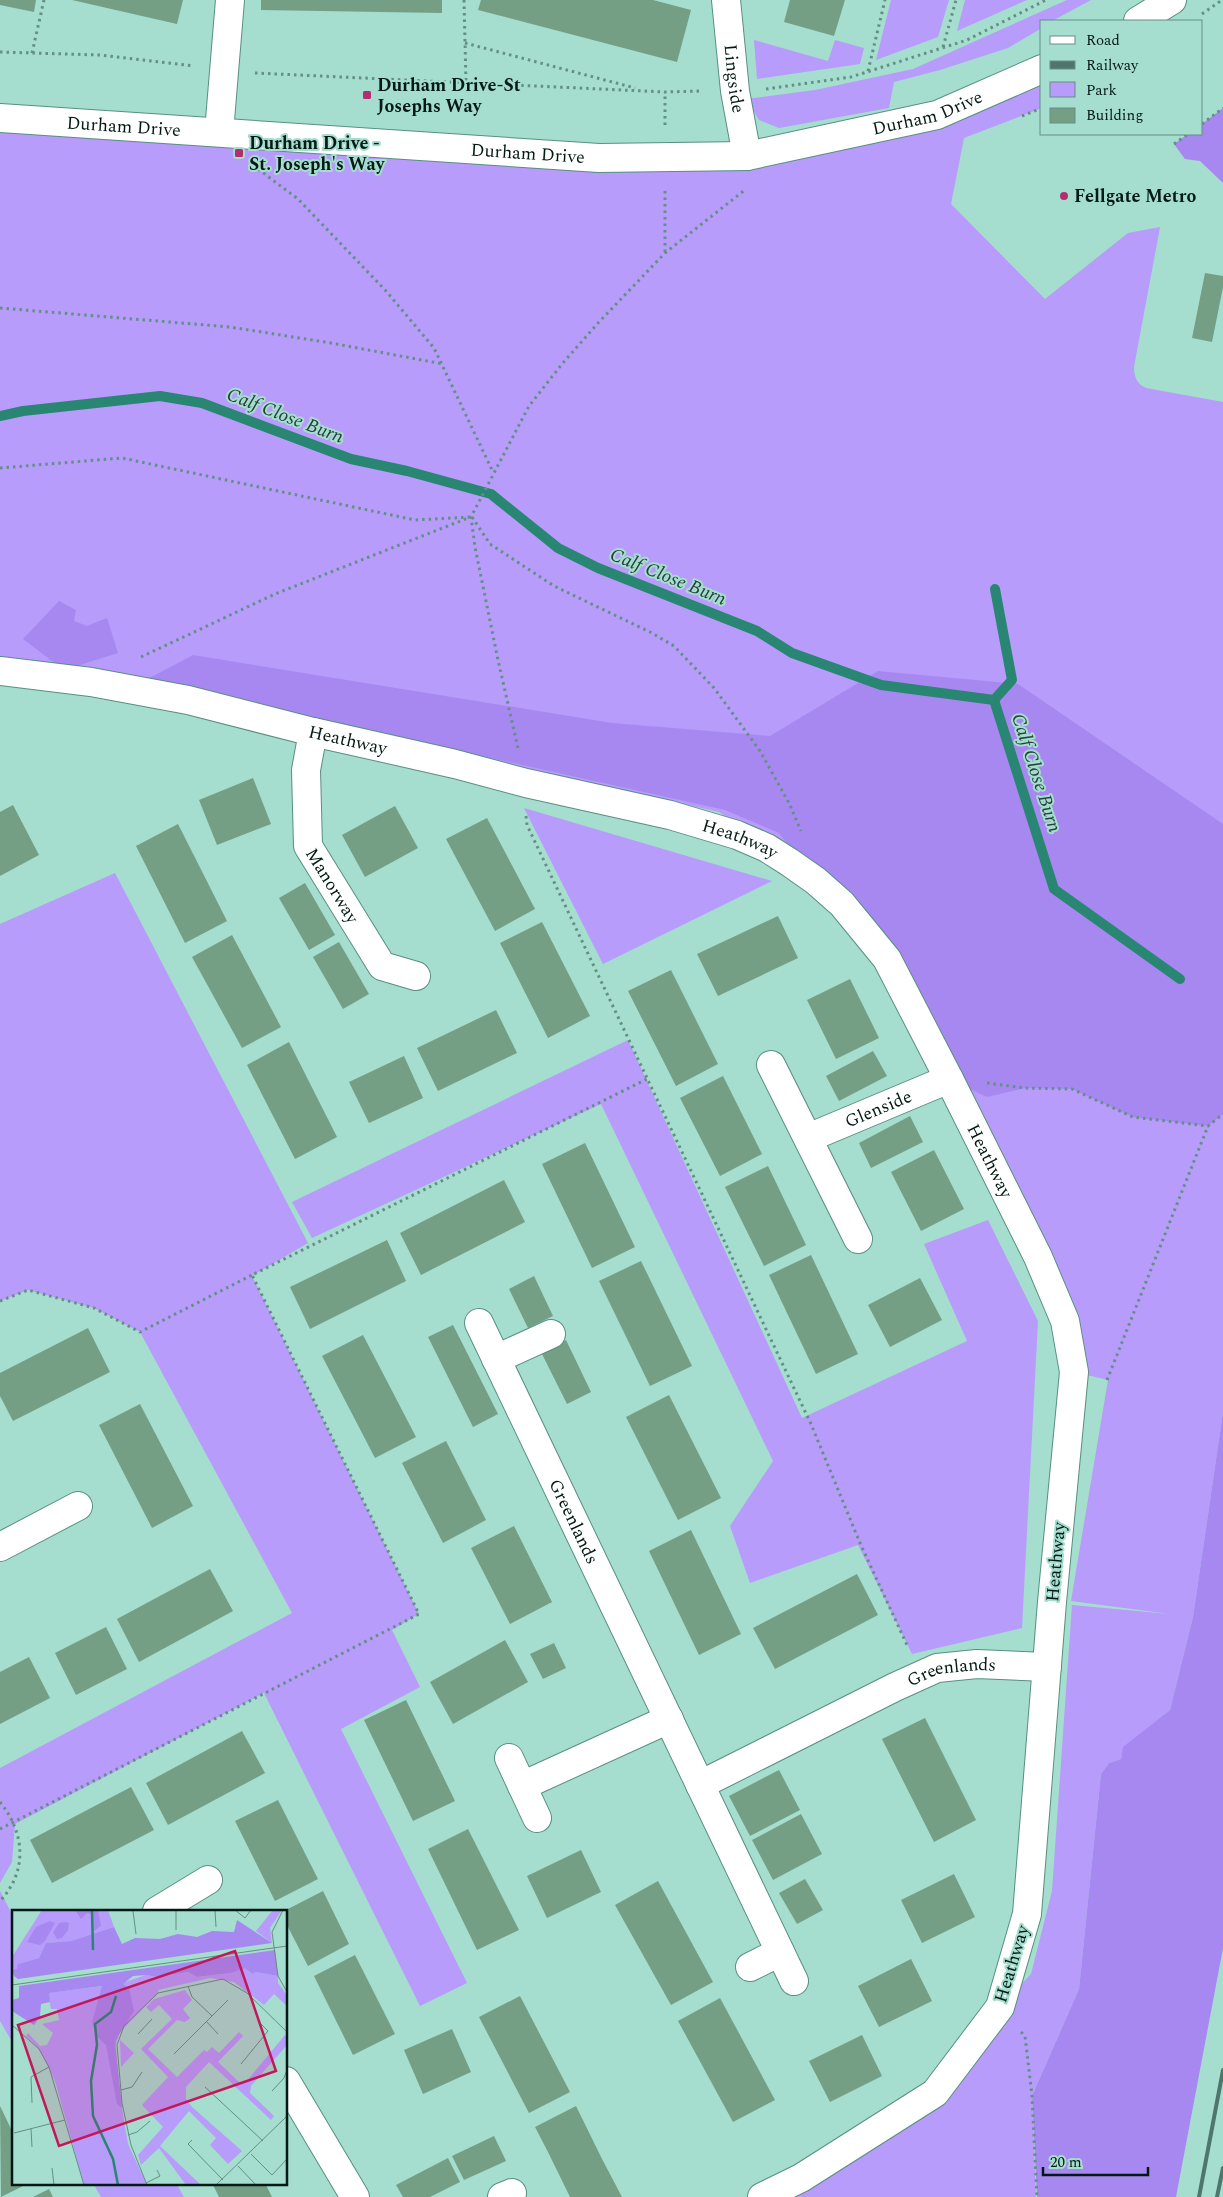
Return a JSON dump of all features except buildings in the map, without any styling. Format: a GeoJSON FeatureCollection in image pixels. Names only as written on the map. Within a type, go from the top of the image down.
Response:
{"type":"FeatureCollection","features":[{"type":"Feature","properties":{"kind":"street"},"geometry":{"type":"LineString","coordinates":[[219,132],[230,0]]}},
{"type":"Feature","properties":{"kind":"street","name":"Lingside"},"geometry":{"type":"LineString","coordinates":[[726,0],[735,91],[747,156]]}},
{"type":"Feature","properties":{"kind":"street"},"geometry":{"type":"LineString","coordinates":[[1140,20],[1172,0]]}},
{"type":"Feature","properties":{"kind":"street","name":"Durham Drive"},"geometry":{"type":"LineString","coordinates":[[0,118],[599,158],[747,156],[937,115],[1040,70]]}},
{"type":"Feature","properties":{"kind":"street","name":"Heathway"},"geometry":{"type":"LineString","coordinates":[[0,671],[91,682],[188,700],[313,732],[455,764],[526,783],[670,815],[737,835],[767,848],[816,880],[842,904],[887,959],[1038,1257],[1065,1321],[1074,1372],[1047,1667],[1028,1914],[1000,2007],[935,2093],[801,2178],[762,2197]]}},
{"type":"Feature","properties":{"kind":"street","name":"Manorway"},"geometry":{"type":"LineString","coordinates":[[313,732],[306,770],[308,846],[382,966],[416,976]]}},
{"type":"Feature","properties":{"kind":"street"},"geometry":{"type":"LineString","coordinates":[[771,1065],[858,1239]]}},
{"type":"Feature","properties":{"kind":"street","name":"Glenside"},"geometry":{"type":"LineString","coordinates":[[808,1138],[949,1079]]}},
{"type":"Feature","properties":{"kind":"street","name":"Greenlands"},"geometry":{"type":"LineString","coordinates":[[479,1323],[794,1981]]}},
{"type":"Feature","properties":{"kind":"street"},"geometry":{"type":"LineString","coordinates":[[496,1359],[550,1334]]}},
{"type":"Feature","properties":{"kind":"street"},"geometry":{"type":"LineString","coordinates":[[0,1547],[78,1506]]}},
{"type":"Feature","properties":{"kind":"street","name":"Greenlands"},"geometry":{"type":"LineString","coordinates":[[700,1785],[937,1668],[977,1664],[1047,1667]]}},
{"type":"Feature","properties":{"kind":"street"},"geometry":{"type":"LineString","coordinates":[[522,1786],[669,1719]]}},
{"type":"Feature","properties":{"kind":"street"},"geometry":{"type":"LineString","coordinates":[[509,1758],[537,1818]]}},
{"type":"Feature","properties":{"kind":"street"},"geometry":{"type":"LineString","coordinates":[[174,1907],[208,1880]]}},
{"type":"Feature","properties":{"kind":"street"},"geometry":{"type":"LineString","coordinates":[[750,1967],[780,1952]]}},
{"type":"Feature","properties":{"kind":"street"},"geometry":{"type":"LineString","coordinates":[[288,2085],[354,2197]]}},
{"type":"Feature","properties":{"kind":"path"},"geometry":{"type":"LineString","coordinates":[[32,53],[44,0]]}},
{"type":"Feature","properties":{"kind":"path"},"geometry":{"type":"LineString","coordinates":[[464,0],[466,83]]}},
{"type":"Feature","properties":{"kind":"path"},"geometry":{"type":"LineString","coordinates":[[868,71],[885,0]]}},
{"type":"Feature","properties":{"kind":"path"},"geometry":{"type":"LineString","coordinates":[[942,48],[956,0]]}},
{"type":"Feature","properties":{"kind":"path"},"geometry":{"type":"LineString","coordinates":[[0,52],[99,55],[225,70],[466,83],[640,89],[665,92],[750,91],[851,77],[967,40],[1046,0]]}},
{"type":"Feature","properties":{"kind":"path"},"geometry":{"type":"LineString","coordinates":[[1200,16],[1222,0]]}},
{"type":"Feature","properties":{"kind":"path"},"geometry":{"type":"LineString","coordinates":[[465,43],[640,89]]}},
{"type":"Feature","properties":{"kind":"path"},"geometry":{"type":"LineString","coordinates":[[1203,123],[1223,108]]}},
{"type":"Feature","properties":{"kind":"path"},"geometry":{"type":"LineString","coordinates":[[1016,118],[1040,109]]}},
{"type":"Feature","properties":{"kind":"path"},"geometry":{"type":"LineString","coordinates":[[1174,144],[1187,135]]}},
{"type":"Feature","properties":{"kind":"path"},"geometry":{"type":"LineString","coordinates":[[665,157],[665,253]]}},
{"type":"Feature","properties":{"kind":"path"},"geometry":{"type":"LineString","coordinates":[[254,165],[298,199],[386,290],[434,348],[493,472]]}},
{"type":"Feature","properties":{"kind":"path"},"geometry":{"type":"LineString","coordinates":[[755,188],[745,190],[665,253],[599,322],[529,406],[471,517],[475,547],[498,660],[526,783],[527,825],[811,1424],[860,1543],[921,1676]]}},
{"type":"Feature","properties":{"kind":"path"},"geometry":{"type":"LineString","coordinates":[[0,308],[230,327],[331,343],[443,364]]}},
{"type":"Feature","properties":{"kind":"path"},"geometry":{"type":"LineString","coordinates":[[0,468],[122,458],[415,520],[471,517]]}},
{"type":"Feature","properties":{"kind":"path"},"geometry":{"type":"LineString","coordinates":[[138,659],[275,594],[471,517]]}},
{"type":"Feature","properties":{"kind":"path"},"geometry":{"type":"LineString","coordinates":[[471,517],[490,544],[554,586],[650,632],[674,646],[707,681],[760,751],[789,803],[810,850],[816,880]]}},
{"type":"Feature","properties":{"kind":"path"},"geometry":{"type":"LineString","coordinates":[[0,1300],[28,1290],[94,1308],[140,1332],[647,1079]]}},
{"type":"Feature","properties":{"kind":"path"},"geometry":{"type":"LineString","coordinates":[[949,1079],[1025,1088],[1072,1089],[1132,1117],[1208,1126]]}},
{"type":"Feature","properties":{"kind":"path"},"geometry":{"type":"LineString","coordinates":[[1074,1372],[1108,1380],[1208,1126],[1223,1114]]}},
{"type":"Feature","properties":{"kind":"path"},"geometry":{"type":"LineString","coordinates":[[0,1830],[419,1614],[252,1275]]}},
{"type":"Feature","properties":{"kind":"path"},"geometry":{"type":"LineString","coordinates":[[0,1802],[14,1822],[20,1845],[19,1869],[9,1891],[0,1901]]}},
{"type":"Feature","properties":{"kind":"path"},"geometry":{"type":"LineString","coordinates":[[1000,2007],[1025,2036],[1032,2096],[1037,2197]]}},
{"type":"Feature","properties":{"kind":"green space"},"geometry":{"type":"Polygon","coordinates":[[[891,0],[949,0],[938,37],[876,60],[891,0]]]}},
{"type":"Feature","properties":{"kind":"green space"},"geometry":{"type":"Polygon","coordinates":[[[965,0],[1027,0],[957,31],[965,0]]]}},
{"type":"Feature","properties":{"kind":"green space"},"geometry":{"type":"Polygon","coordinates":[[[1067,0],[1091,0],[1054,20],[1040,20],[1040,29],[1008,48],[940,70],[894,82],[889,108],[779,128],[759,120],[746,99],[815,90],[913,69],[1067,0]]]}},
{"type":"Feature","properties":{"kind":"green space"},"geometry":{"type":"Polygon","coordinates":[[[754,40],[828,61],[835,40],[864,48],[860,64],[757,79],[754,40]]]}},
{"type":"Feature","properties":{"kind":"green space"},"geometry":{"type":"Polygon","coordinates":[[[1040,70],[1040,109],[964,138],[951,204],[1045,299],[1128,233],[1160,227],[1134,367],[1135,377],[1146,388],[1223,402],[1223,1412],[1193,1617],[1170,1710],[1124,1747],[1121,1759],[1109,1763],[1101,1774],[1079,1989],[1032,2096],[1036,2197],[762,2197],[935,2093],[1000,2007],[1031,1974],[1052,1891],[1072,1605],[1170,1614],[1071,1601],[1108,1380],[1074,1372],[1065,1321],[887,959],[816,881],[719,812],[144,681],[0,660],[0,118],[747,156],[937,115],[1040,70]]]}},
{"type":"Feature","properties":{"kind":"green space"},"geometry":{"type":"Polygon","coordinates":[[[524,808],[772,881],[603,964],[524,808]]]}},
{"type":"Feature","properties":{"kind":"green space"},"geometry":{"type":"Polygon","coordinates":[[[115,873],[308,1243],[252,1276],[419,1614],[392,1630],[420,1687],[341,1729],[467,1983],[420,2006],[264,1693],[15,1824],[12,1862],[0,1883],[0,1768],[292,1613],[140,1332],[94,1308],[28,1290],[0,1301],[0,924],[115,873]]]}},
{"type":"Feature","properties":{"kind":"green space"},"geometry":{"type":"Polygon","coordinates":[[[628,1040],[802,1418],[967,1341],[924,1244],[988,1220],[1038,1321],[1022,1628],[912,1654],[858,1545],[750,1583],[730,1526],[773,1461],[601,1104],[312,1238],[292,1202],[628,1040]]]}},
{"type":"Feature","properties":{"kind":"green space"},"geometry":{"type":"Polygon","coordinates":[[[0,1891],[12,1914],[12,2042],[0,2021],[0,1891]]]}},
{"type":"Feature","properties":{"kind":"green space"},"geometry":{"type":"Polygon","coordinates":[[[94,2184],[177,2184],[184,2197],[101,2197],[94,2184]]]}},
{"type":"Feature","properties":{"kind":"shaded area"},"geometry":{"type":"Polygon","coordinates":[[[1223,108],[1223,183],[1200,161],[1185,159],[1174,144],[1187,135],[1203,135],[1203,123],[1223,108]]]}},
{"type":"Feature","properties":{"kind":"shaded area"},"geometry":{"type":"Polygon","coordinates":[[[59,601],[76,610],[74,621],[87,626],[107,618],[118,653],[64,670],[23,639],[59,601]]]}},
{"type":"Feature","properties":{"kind":"shaded area"},"geometry":{"type":"Polygon","coordinates":[[[193,655],[612,723],[770,736],[878,671],[1018,684],[1223,824],[1223,1114],[1208,1126],[1133,1117],[1072,1089],[1025,1088],[987,1097],[949,1079],[887,959],[816,881],[779,833],[725,810],[144,681],[193,655]]]}},
{"type":"Feature","properties":{"kind":"shaded area"},"geometry":{"type":"Polygon","coordinates":[[[1223,1412],[1223,1948],[1176,2197],[1037,2197],[1032,2096],[1079,1989],[1101,1774],[1109,1763],[1121,1759],[1123,1747],[1170,1710],[1193,1617],[1223,1412]]]}},
{"type":"Feature","properties":{"kind":"waterway","name":"Calf Close Burn"},"geometry":{"type":"LineString","coordinates":[[0,416],[23,411],[160,396],[202,403],[351,459],[407,471],[491,494],[558,548],[598,568],[757,631],[792,653],[881,685],[994,700],[1054,889],[1180,979]]}},
{"type":"Feature","properties":{"kind":"waterway"},"geometry":{"type":"LineString","coordinates":[[994,700],[1012,680],[995,589]]}},
{"type":"Feature","properties":{"kind":"railway"},"geometry":{"type":"LineString","coordinates":[[1199,2197],[1223,2070]]}},
{"type":"Feature","properties":{"kind":"railway"},"geometry":{"type":"LineString","coordinates":[[1217,2197],[1223,2168]]}},
{"type":"Feature","properties":{"kind":"place","name":"Durham Drive-St Josephs Way"},"geometry":{"type":"Point","coordinates":[367,95]}},
{"type":"Feature","properties":{"kind":"place","name":"Durham Drive - St. Joseph's Way"},"geometry":{"type":"Point","coordinates":[239,153]}},
{"type":"Feature","properties":{"kind":"place","name":"Fellgate Metro"},"geometry":{"type":"Point","coordinates":[1064,196]}}]}
